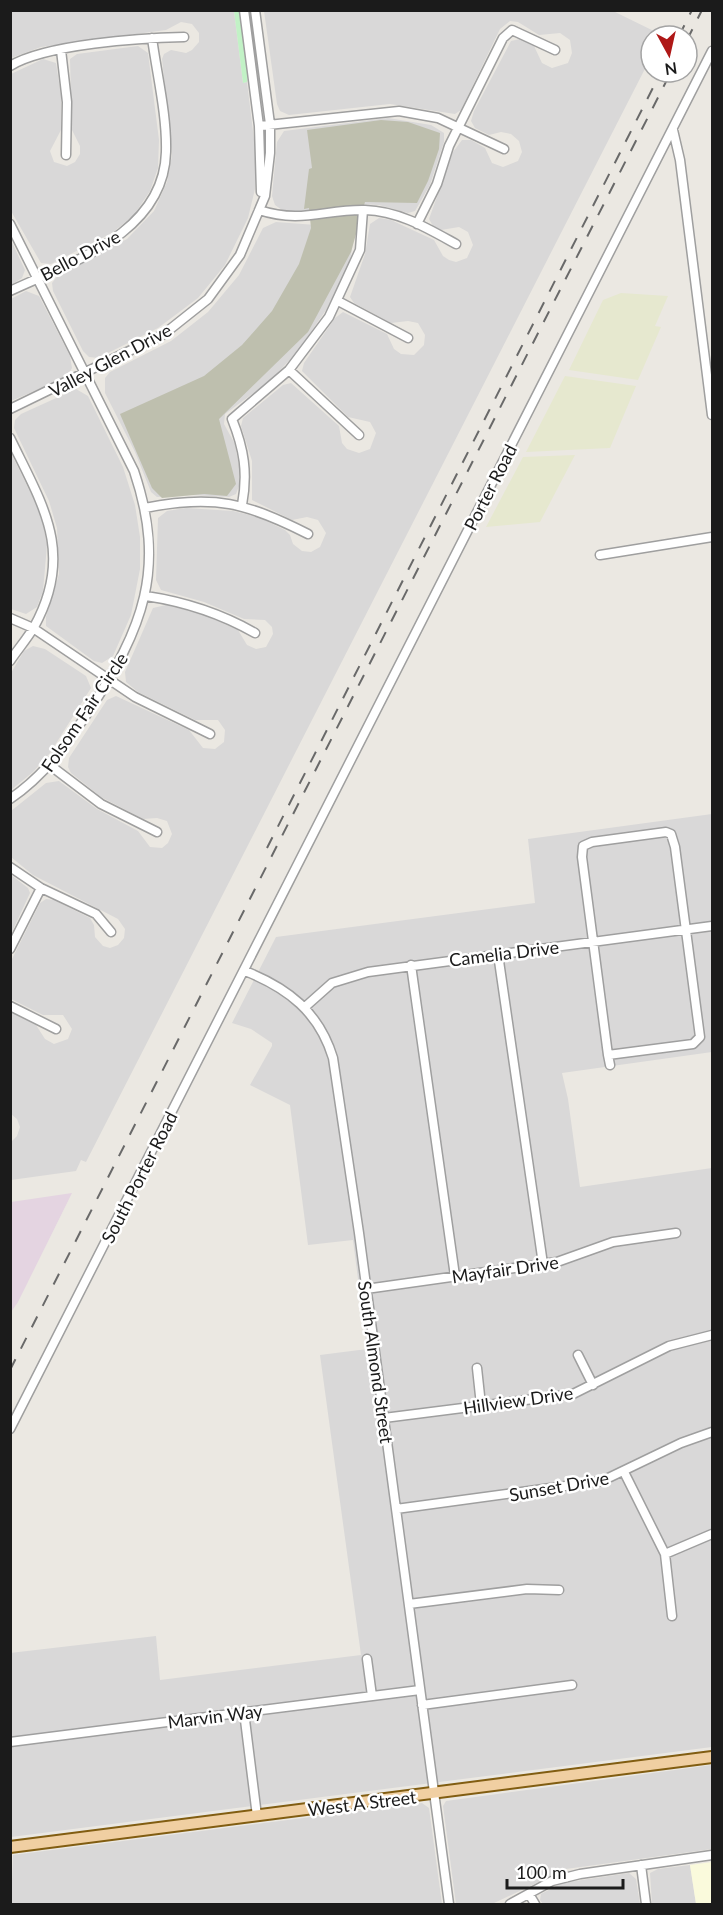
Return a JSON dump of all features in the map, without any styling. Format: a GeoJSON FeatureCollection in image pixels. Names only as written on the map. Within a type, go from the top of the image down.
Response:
{"type":"FeatureCollection","features":[{"type":"Feature","properties":{"kind":"main road","name":"West A Street"},"geometry":{"type":"LineString","coordinates":[[10,1848],[712,1757]]}},
{"type":"Feature","properties":{"kind":"street","name":"Valley Glen Drive"},"geometry":{"type":"LineString","coordinates":[[244,10],[259,126],[261,177],[259,210]]}},
{"type":"Feature","properties":{"kind":"street","name":"Valley Glen Drive"},"geometry":{"type":"LineString","coordinates":[[10,409],[87,374],[164,334],[196,310],[231,270],[259,210],[267,180],[270,124],[255,10]]}},
{"type":"Feature","properties":{"kind":"street"},"geometry":{"type":"LineString","coordinates":[[417,224],[437,184],[449,146],[503,38],[512,30],[555,50]]}},
{"type":"Feature","properties":{"kind":"street"},"geometry":{"type":"LineString","coordinates":[[10,66],[37,54],[61,50],[152,38],[184,37]]}},
{"type":"Feature","properties":{"kind":"street","name":"Bello Drive"},"geometry":{"type":"LineString","coordinates":[[10,291],[108,243],[146,211],[159,188],[166,151],[152,38]]}},
{"type":"Feature","properties":{"kind":"street"},"geometry":{"type":"LineString","coordinates":[[61,50],[68,102],[66,155]]}},
{"type":"Feature","properties":{"kind":"street","name":"Porter Road"},"geometry":{"type":"LineString","coordinates":[[268,924],[712,51]]}},
{"type":"Feature","properties":{"kind":"street"},"geometry":{"type":"LineString","coordinates":[[259,126],[399,111],[438,118],[504,149]]}},
{"type":"Feature","properties":{"kind":"street"},"geometry":{"type":"LineString","coordinates":[[673,130],[680,160],[712,415]]}},
{"type":"Feature","properties":{"kind":"street"},"geometry":{"type":"LineString","coordinates":[[259,210],[300,218],[363,210],[380,211],[417,224],[456,244]]}},
{"type":"Feature","properties":{"kind":"street"},"geometry":{"type":"LineString","coordinates":[[242,505],[246,487],[245,459],[232,419],[289,370],[313,341],[338,301],[360,250],[363,210]]}},
{"type":"Feature","properties":{"kind":"street","name":"Folsom Fair Circle"},"geometry":{"type":"LineString","coordinates":[[10,224],[134,471],[146,508],[149,551],[146,596],[130,643],[109,680],[51,766],[10,799]]}},
{"type":"Feature","properties":{"kind":"street"},"geometry":{"type":"LineString","coordinates":[[338,301],[408,338]]}},
{"type":"Feature","properties":{"kind":"street"},"geometry":{"type":"LineString","coordinates":[[289,370],[359,435]]}},
{"type":"Feature","properties":{"kind":"street"},"geometry":{"type":"LineString","coordinates":[[10,438],[46,510],[53,542],[54,572],[50,588],[33,628],[10,661]]}},
{"type":"Feature","properties":{"kind":"street"},"geometry":{"type":"LineString","coordinates":[[146,508],[194,501],[242,505],[308,534]]}},
{"type":"Feature","properties":{"kind":"street"},"geometry":{"type":"LineString","coordinates":[[600,555],[712,537]]}},
{"type":"Feature","properties":{"kind":"street"},"geometry":{"type":"LineString","coordinates":[[146,596],[182,603],[215,613],[255,633]]}},
{"type":"Feature","properties":{"kind":"street"},"geometry":{"type":"LineString","coordinates":[[10,618],[33,628],[135,697],[210,734]]}},
{"type":"Feature","properties":{"kind":"street"},"geometry":{"type":"LineString","coordinates":[[51,766],[100,804],[157,832]]}},
{"type":"Feature","properties":{"kind":"street"},"geometry":{"type":"LineString","coordinates":[[608,1054],[685,1045],[699,1041],[675,847],[670,834],[659,832],[583,846],[593,942],[608,1054],[610,1065]]}},
{"type":"Feature","properties":{"kind":"street"},"geometry":{"type":"LineString","coordinates":[[10,867],[41,888],[96,914],[111,932]]}},
{"type":"Feature","properties":{"kind":"street"},"geometry":{"type":"LineString","coordinates":[[10,949],[41,888]]}},
{"type":"Feature","properties":{"kind":"street","name":"South Porter Road"},"geometry":{"type":"LineString","coordinates":[[10,1430],[268,924]]}},
{"type":"Feature","properties":{"kind":"street","name":"Camelia Drive"},"geometry":{"type":"LineString","coordinates":[[305,1007],[321,990],[343,978],[411,965],[712,926]]}},
{"type":"Feature","properties":{"kind":"street"},"geometry":{"type":"LineString","coordinates":[[498,954],[543,1264]]}},
{"type":"Feature","properties":{"kind":"street"},"geometry":{"type":"LineString","coordinates":[[411,965],[455,1276]]}},
{"type":"Feature","properties":{"kind":"street","name":"South Almond Street"},"geometry":{"type":"LineString","coordinates":[[244,971],[277,986],[305,1007],[322,1031],[333,1058],[449,1905]]}},
{"type":"Feature","properties":{"kind":"street"},"geometry":{"type":"LineString","coordinates":[[10,1006],[56,1029]]}},
{"type":"Feature","properties":{"kind":"street","name":"Mayfair Drive"},"geometry":{"type":"LineString","coordinates":[[366,1289],[543,1264],[570,1259],[613,1242],[676,1233]]}},
{"type":"Feature","properties":{"kind":"street","name":"Hillview Drive"},"geometry":{"type":"LineString","coordinates":[[384,1418],[573,1394],[669,1346],[712,1335]]}},
{"type":"Feature","properties":{"kind":"street"},"geometry":{"type":"LineString","coordinates":[[578,1355],[593,1385]]}},
{"type":"Feature","properties":{"kind":"street"},"geometry":{"type":"LineString","coordinates":[[477,1368],[481,1405]]}},
{"type":"Feature","properties":{"kind":"street","name":"Sunset Drive"},"geometry":{"type":"LineString","coordinates":[[396,1509],[587,1484],[624,1472],[681,1443],[712,1432]]}},
{"type":"Feature","properties":{"kind":"street"},"geometry":{"type":"LineString","coordinates":[[624,1472],[665,1554],[672,1616]]}},
{"type":"Feature","properties":{"kind":"street"},"geometry":{"type":"LineString","coordinates":[[665,1554],[712,1534]]}},
{"type":"Feature","properties":{"kind":"street"},"geometry":{"type":"LineString","coordinates":[[409,1604],[527,1589],[559,1590]]}},
{"type":"Feature","properties":{"kind":"street"},"geometry":{"type":"LineString","coordinates":[[367,1659],[372,1696]]}},
{"type":"Feature","properties":{"kind":"street"},"geometry":{"type":"LineString","coordinates":[[422,1705],[572,1685]]}},
{"type":"Feature","properties":{"kind":"street","name":"Marvin Way"},"geometry":{"type":"LineString","coordinates":[[10,1742],[420,1690]]}},
{"type":"Feature","properties":{"kind":"street"},"geometry":{"type":"LineString","coordinates":[[244,1712],[257,1816]]}},
{"type":"Feature","properties":{"kind":"street"},"geometry":{"type":"LineString","coordinates":[[510,1905],[552,1881],[712,1855]]}},
{"type":"Feature","properties":{"kind":"street"},"geometry":{"type":"LineString","coordinates":[[641,1865],[646,1905]]}},
{"type":"Feature","properties":{"kind":"street"},"geometry":{"type":"LineString","coordinates":[[529,1894],[535,1905]]}},
{"type":"Feature","properties":{"kind":"shaded area"},"geometry":{"type":"Polygon","coordinates":[[[11,11],[234,11],[243,83],[247,82],[256,156],[255,189],[248,218],[225,265],[198,298],[158,328],[98,358],[89,357],[83,351],[53,291],[52,283],[59,274],[127,239],[154,211],[167,182],[172,155],[162,59],[164,54],[171,50],[186,53],[192,50],[199,42],[199,33],[192,24],[181,22],[166,30],[41,47],[11,58],[11,11]]]}},
{"type":"Feature","properties":{"kind":"shaded area"},"geometry":{"type":"Polygon","coordinates":[[[264,11],[613,11],[640,24],[639,80],[86,1162],[81,1160],[76,1171],[11,1180],[11,1142],[17,1136],[20,1127],[17,1119],[11,1114],[11,1012],[36,1025],[45,1039],[54,1044],[68,1039],[72,1029],[63,1015],[43,1015],[11,999],[11,961],[40,903],[46,899],[54,900],[90,918],[94,925],[95,937],[103,946],[110,948],[118,945],[124,938],[125,929],[118,919],[33,875],[11,857],[11,811],[46,783],[59,781],[97,809],[138,831],[150,847],[162,848],[168,843],[172,834],[167,821],[157,818],[143,819],[101,797],[71,773],[68,767],[69,758],[107,700],[116,696],[189,730],[203,748],[215,749],[224,742],[225,730],[218,720],[195,720],[138,692],[126,682],[125,672],[153,608],[166,605],[202,614],[238,630],[247,645],[256,649],[266,647],[273,634],[272,627],[265,620],[244,619],[204,602],[161,590],[156,580],[158,518],[167,511],[186,508],[233,511],[258,517],[285,530],[290,535],[293,544],[302,551],[311,552],[320,547],[326,533],[318,520],[307,517],[292,520],[252,500],[252,461],[241,426],[243,418],[283,385],[291,383],[339,426],[342,443],[347,449],[359,453],[370,449],[376,433],[370,422],[348,417],[302,371],[304,363],[335,318],[343,312],[387,334],[394,349],[401,354],[414,355],[424,345],[425,335],[418,323],[408,321],[391,323],[354,303],[350,297],[365,254],[370,224],[379,218],[391,220],[434,240],[443,256],[449,260],[456,262],[467,258],[473,245],[468,232],[459,227],[441,230],[433,226],[429,219],[453,152],[462,140],[471,140],[485,148],[492,163],[503,167],[518,161],[522,152],[519,141],[511,134],[501,132],[489,135],[475,128],[471,121],[474,111],[511,41],[520,39],[534,46],[542,63],[552,68],[568,63],[572,53],[570,40],[560,33],[539,35],[518,22],[510,21],[500,29],[461,110],[455,114],[390,104],[289,115],[280,111],[277,104],[264,11]]]}},
{"type":"Feature","properties":{"kind":"shaded area"},"geometry":{"type":"Polygon","coordinates":[[[138,46],[148,53],[159,140],[158,168],[150,191],[134,215],[112,233],[51,264],[41,263],[11,211],[11,74],[43,59],[56,63],[61,95],[61,130],[50,151],[54,162],[67,166],[75,162],[80,154],[80,146],[72,130],[70,59],[77,54],[138,46]]]}},
{"type":"Feature","properties":{"kind":"shaded area"},"geometry":{"type":"Polygon","coordinates":[[[388,118],[431,125],[444,133],[444,142],[430,185],[415,211],[408,213],[379,205],[355,204],[298,212],[282,210],[275,205],[272,196],[277,142],[284,131],[388,118]]]}},
{"type":"Feature","properties":{"kind":"shaded area"},"geometry":{"type":"Polygon","coordinates":[[[381,120],[408,122],[440,133],[439,149],[428,181],[417,203],[365,202],[351,252],[308,332],[219,419],[236,484],[227,496],[204,494],[162,498],[152,488],[120,414],[204,376],[242,345],[272,311],[299,264],[311,228],[309,208],[304,209],[309,169],[312,168],[307,130],[381,120]]]}},
{"type":"Feature","properties":{"kind":"shaded area"},"geometry":{"type":"Polygon","coordinates":[[[276,222],[356,228],[349,265],[326,310],[297,352],[270,381],[225,414],[224,424],[235,444],[239,466],[239,486],[236,494],[229,497],[191,495],[157,497],[151,492],[135,452],[105,393],[105,378],[110,372],[171,341],[208,312],[239,275],[263,228],[276,222]]]}},
{"type":"Feature","properties":{"kind":"shaded area"},"geometry":{"type":"Polygon","coordinates":[[[10,238],[25,270],[22,278],[11,285],[10,238]]]}},
{"type":"Feature","properties":{"kind":"shaded area"},"geometry":{"type":"Polygon","coordinates":[[[26,291],[39,296],[70,356],[72,368],[67,377],[11,401],[11,299],[26,291]]]}},
{"type":"Feature","properties":{"kind":"shaded area"},"geometry":{"type":"Polygon","coordinates":[[[621,293],[668,296],[655,326],[661,327],[638,380],[569,370],[603,300],[621,293]]]}},
{"type":"Feature","properties":{"kind":"shaded area"},"geometry":{"type":"Polygon","coordinates":[[[565,376],[636,386],[610,448],[526,452],[565,376]]]}},
{"type":"Feature","properties":{"kind":"shaded area"},"geometry":{"type":"Polygon","coordinates":[[[76,389],[88,396],[123,467],[135,505],[140,537],[140,569],[131,615],[113,656],[102,663],[94,661],[46,626],[46,617],[59,574],[57,528],[49,501],[14,428],[15,420],[21,414],[76,389]]]}},
{"type":"Feature","properties":{"kind":"shaded area"},"geometry":{"type":"Polygon","coordinates":[[[10,451],[41,514],[47,545],[43,591],[37,607],[26,614],[11,609],[10,451]]]}},
{"type":"Feature","properties":{"kind":"shaded area"},"geometry":{"type":"Polygon","coordinates":[[[575,455],[540,522],[486,527],[523,457],[575,455]]]}},
{"type":"Feature","properties":{"kind":"shaded area"},"geometry":{"type":"Polygon","coordinates":[[[33,646],[45,649],[86,676],[91,688],[50,753],[33,772],[11,790],[11,673],[24,651],[33,646]]]}},
{"type":"Feature","properties":{"kind":"shaded area"},"geometry":{"type":"Polygon","coordinates":[[[712,814],[712,1052],[562,1073],[568,1099],[580,1187],[712,1168],[712,1747],[11,1837],[10,1653],[156,1636],[160,1680],[361,1655],[320,1355],[367,1349],[353,1240],[308,1245],[290,1105],[250,1085],[272,1043],[251,1029],[232,1023],[276,937],[535,903],[528,839],[712,814]]]}},
{"type":"Feature","properties":{"kind":"shaded area"},"geometry":{"type":"Polygon","coordinates":[[[11,875],[28,888],[30,893],[11,934],[11,875]]]}},
{"type":"Feature","properties":{"kind":"shaded area"},"geometry":{"type":"Polygon","coordinates":[[[72,1193],[18,1302],[11,1312],[11,1202],[72,1193]]]}},
{"type":"Feature","properties":{"kind":"shaded area"},"geometry":{"type":"Polygon","coordinates":[[[712,1765],[712,1849],[566,1869],[492,1904],[456,1904],[443,1806],[446,1801],[712,1765]]]}},
{"type":"Feature","properties":{"kind":"shaded area"},"geometry":{"type":"Polygon","coordinates":[[[422,1803],[429,1808],[442,1904],[11,1904],[13,1855],[422,1803]]]}},
{"type":"Feature","properties":{"kind":"shaded area"},"geometry":{"type":"Polygon","coordinates":[[[712,1862],[712,1904],[696,1904],[690,1865],[712,1862]]]}},
{"type":"Feature","properties":{"kind":"shaded area"},"geometry":{"type":"Polygon","coordinates":[[[690,1865],[696,1904],[652,1904],[650,1873],[658,1869],[690,1865]]]}},
{"type":"Feature","properties":{"kind":"shaded area"},"geometry":{"type":"Polygon","coordinates":[[[629,1873],[636,1879],[640,1904],[543,1904],[540,1900],[541,1894],[562,1883],[629,1873]]]}},
{"type":"Feature","properties":{"kind":"green space"},"geometry":{"type":"Polygon","coordinates":[[[234,11],[240,11],[248,74],[247,82],[243,83],[234,11]]]}},
{"type":"Feature","properties":{"kind":"railway"},"geometry":{"type":"LineString","coordinates":[[685,24],[692,10]]}},
{"type":"Feature","properties":{"kind":"railway"},"geometry":{"type":"LineString","coordinates":[[695,24],[702,10]]}},
{"type":"Feature","properties":{"kind":"railway"},"geometry":{"type":"LineString","coordinates":[[267,848],[655,84]]}},
{"type":"Feature","properties":{"kind":"railway"},"geometry":{"type":"LineString","coordinates":[[10,1370],[665,84]]}}]}
